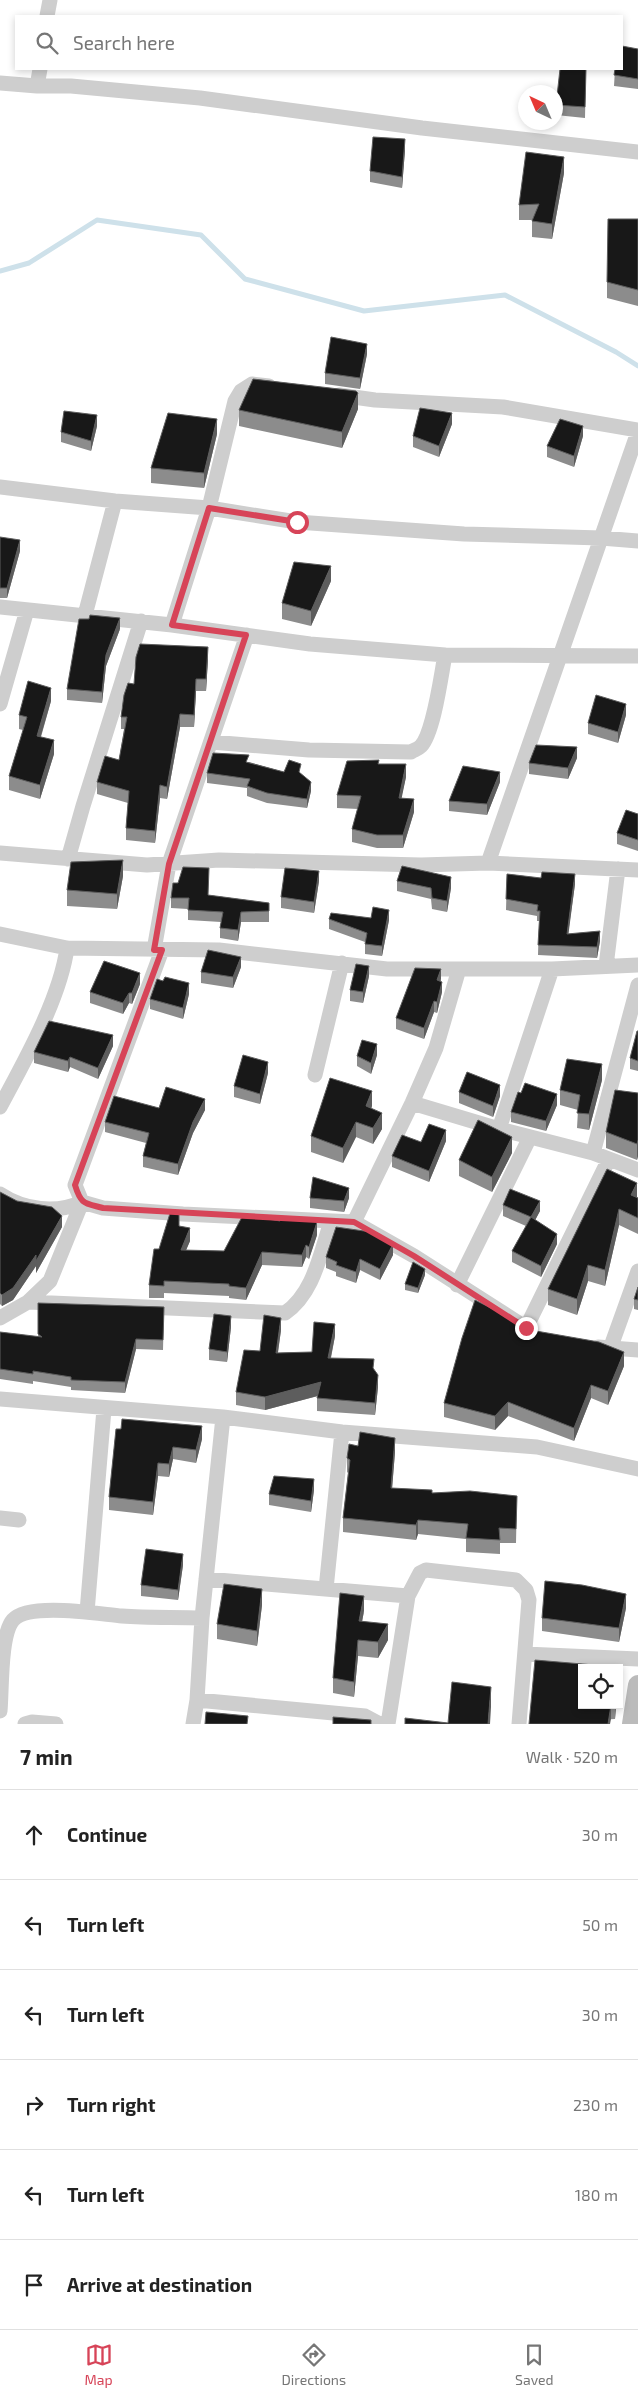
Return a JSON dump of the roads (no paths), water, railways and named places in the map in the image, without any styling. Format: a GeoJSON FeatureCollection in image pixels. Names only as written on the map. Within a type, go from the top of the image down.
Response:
{"type":"FeatureCollection","features":[{"type":"Feature","properties":{"kind":"street"},"geometry":{"type":"LineString","coordinates":[[47,15],[50,0]]}},
{"type":"Feature","properties":{"kind":"street"},"geometry":{"type":"LineString","coordinates":[[37,86],[40,70]]}},
{"type":"Feature","properties":{"kind":"street"},"geometry":{"type":"LineString","coordinates":[[0,83],[71,86],[200,98],[422,128],[638,152]]}},
{"type":"Feature","properties":{"kind":"street"},"geometry":{"type":"LineString","coordinates":[[172,625],[209,508],[235,401],[242,391],[252,384],[280,388]]}},
{"type":"Feature","properties":{"kind":"street"},"geometry":{"type":"LineString","coordinates":[[328,394],[374,400],[503,407],[638,431],[488,863]]}},
{"type":"Feature","properties":{"kind":"street"},"geometry":{"type":"LineString","coordinates":[[0,487],[116,501],[209,508],[297,522],[377,529],[638,541]]}},
{"type":"Feature","properties":{"kind":"street"},"geometry":{"type":"LineString","coordinates":[[85,616],[116,501]]}},
{"type":"Feature","properties":{"kind":"street"},"geometry":{"type":"LineString","coordinates":[[0,608],[141,621],[310,644],[445,655],[561,654],[638,656]]}},
{"type":"Feature","properties":{"kind":"street"},"geometry":{"type":"LineString","coordinates":[[0,704],[27,610]]}},
{"type":"Feature","properties":{"kind":"street"},"geometry":{"type":"LineString","coordinates":[[68,859],[141,621]]}},
{"type":"Feature","properties":{"kind":"street"},"geometry":{"type":"LineString","coordinates":[[0,1318],[28,1302],[50,1281],[82,1202],[75,1185],[158,950],[169,864],[246,635]]}},
{"type":"Feature","properties":{"kind":"street"},"geometry":{"type":"LineString","coordinates":[[211,742],[319,751],[411,752],[420,746],[426,738],[433,715],[445,655]]}},
{"type":"Feature","properties":{"kind":"street"},"geometry":{"type":"LineString","coordinates":[[0,853],[147,865],[219,860],[421,866],[488,863],[638,870]]}},
{"type":"Feature","properties":{"kind":"street"},"geometry":{"type":"LineString","coordinates":[[606,966],[618,869]]}},
{"type":"Feature","properties":{"kind":"street"},"geometry":{"type":"LineString","coordinates":[[0,934],[67,948],[219,950],[388,969],[552,969],[638,965]]}},
{"type":"Feature","properties":{"kind":"street"},"geometry":{"type":"LineString","coordinates":[[0,1107],[49,1006],[65,961],[67,948]]}},
{"type":"Feature","properties":{"kind":"street"},"geometry":{"type":"LineString","coordinates":[[315,1075],[342,963]]}},
{"type":"Feature","properties":{"kind":"street"},"geometry":{"type":"LineString","coordinates":[[354,1222],[412,1103],[436,1048],[459,969]]}},
{"type":"Feature","properties":{"kind":"street"},"geometry":{"type":"LineString","coordinates":[[499,1129],[552,969]]}},
{"type":"Feature","properties":{"kind":"street"},"geometry":{"type":"LineString","coordinates":[[593,1153],[638,985]]}},
{"type":"Feature","properties":{"kind":"street"},"geometry":{"type":"LineString","coordinates":[[412,1103],[499,1129],[593,1153],[638,1170]]}},
{"type":"Feature","properties":{"kind":"street"},"geometry":{"type":"LineString","coordinates":[[458,1285],[530,1137]]}},
{"type":"Feature","properties":{"kind":"street"},"geometry":{"type":"LineString","coordinates":[[526,1328],[609,1159]]}},
{"type":"Feature","properties":{"kind":"street"},"geometry":{"type":"LineString","coordinates":[[0,1194],[12,1202],[55,1210],[70,1208],[82,1202],[103,1208],[354,1222],[414,1256],[526,1328],[543,1336]]}},
{"type":"Feature","properties":{"kind":"street"},"geometry":{"type":"LineString","coordinates":[[28,1302],[285,1313],[294,1306],[309,1286],[331,1222]]}},
{"type":"Feature","properties":{"kind":"street"},"geometry":{"type":"LineString","coordinates":[[610,1349],[638,1270]]}},
{"type":"Feature","properties":{"kind":"street"},"geometry":{"type":"LineString","coordinates":[[583,1345],[610,1349],[638,1350]]}},
{"type":"Feature","properties":{"kind":"street"},"geometry":{"type":"LineString","coordinates":[[0,1400],[222,1417],[342,1432],[537,1447],[638,1469]]}},
{"type":"Feature","properties":{"kind":"street"},"geometry":{"type":"LineString","coordinates":[[87,1612],[104,1408]]}},
{"type":"Feature","properties":{"kind":"street"},"geometry":{"type":"LineString","coordinates":[[193,1724],[197,1700],[202,1618],[222,1417]]}},
{"type":"Feature","properties":{"kind":"street"},"geometry":{"type":"LineString","coordinates":[[326,1589],[342,1432]]}},
{"type":"Feature","properties":{"kind":"street"},"geometry":{"type":"LineString","coordinates":[[0,1518],[19,1520]]}},
{"type":"Feature","properties":{"kind":"street"},"geometry":{"type":"LineString","coordinates":[[388,1724],[408,1596],[420,1573],[426,1570],[516,1580],[526,1590],[529,1600],[519,1724]]}},
{"type":"Feature","properties":{"kind":"street"},"geometry":{"type":"LineString","coordinates":[[206,1579],[408,1596]]}},
{"type":"Feature","properties":{"kind":"street"},"geometry":{"type":"LineString","coordinates":[[0,1711],[5,1636],[13,1620],[26,1613],[59,1610],[122,1616],[202,1618]]}},
{"type":"Feature","properties":{"kind":"street"},"geometry":{"type":"LineString","coordinates":[[525,1654],[638,1659]]}},
{"type":"Feature","properties":{"kind":"street"},"geometry":{"type":"LineString","coordinates":[[632,1724],[637,1696]]}},
{"type":"Feature","properties":{"kind":"street"},"geometry":{"type":"LineString","coordinates":[[197,1700],[315,1718],[365,1716],[380,1724]]}},
{"type":"Feature","properties":{"kind":"street"},"geometry":{"type":"LineString","coordinates":[[25,1724],[32,1722],[56,1724]]}},
{"type":"Feature","properties":{"kind":"waterway"},"geometry":{"type":"LineString","coordinates":[[0,271],[29,263],[97,220],[201,235],[245,279],[364,311],[505,295],[616,352],[638,366]]}}]}
